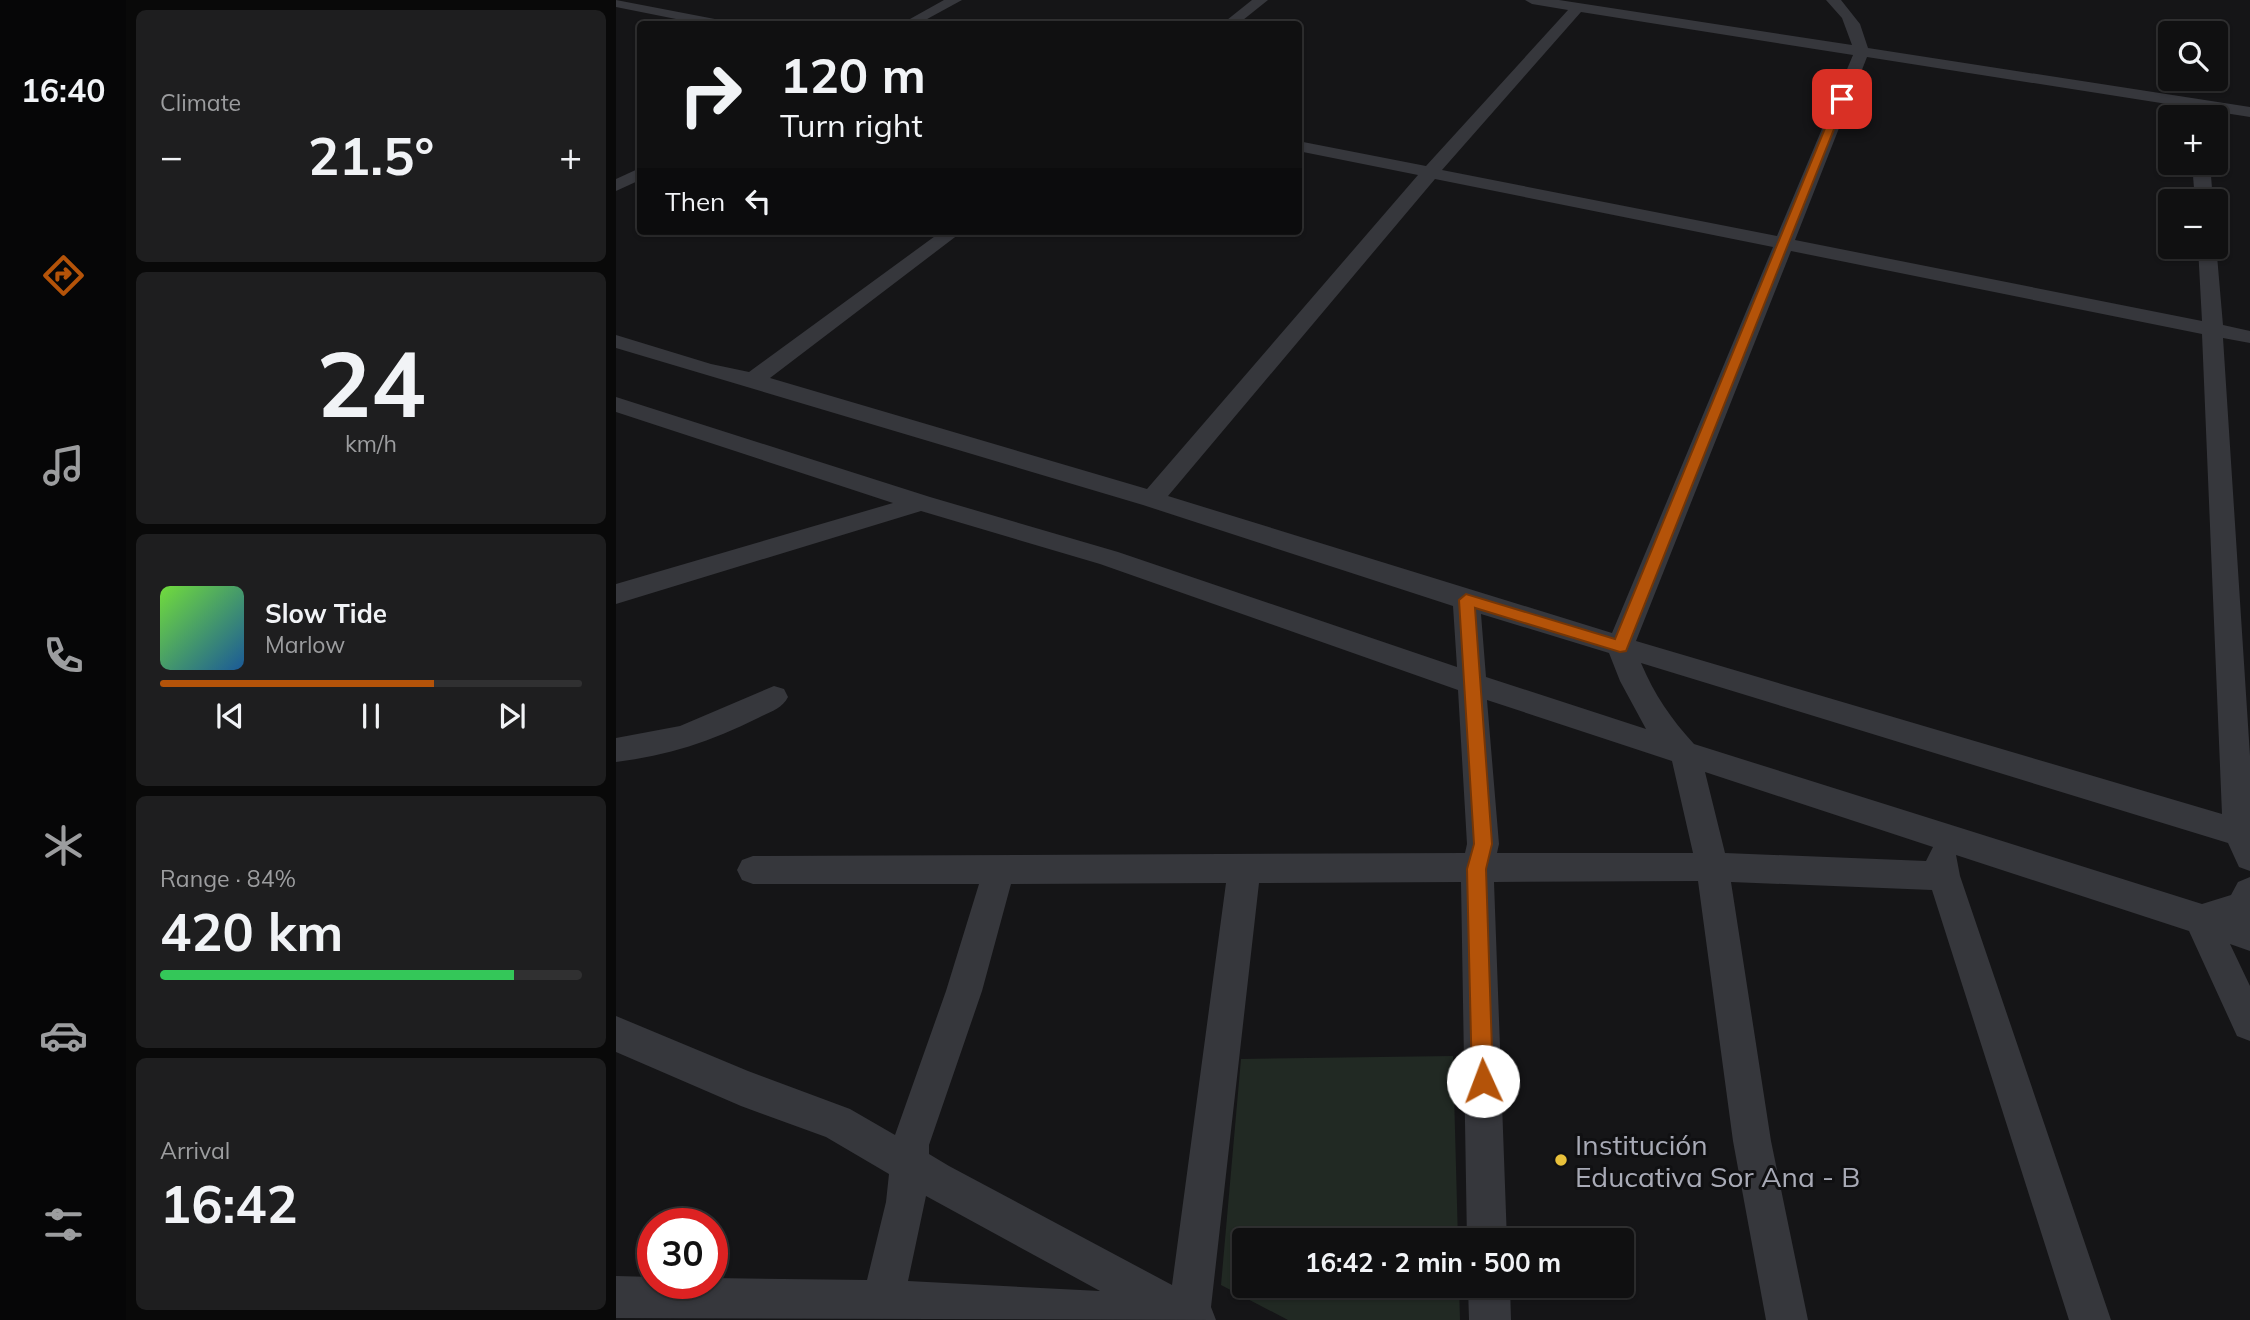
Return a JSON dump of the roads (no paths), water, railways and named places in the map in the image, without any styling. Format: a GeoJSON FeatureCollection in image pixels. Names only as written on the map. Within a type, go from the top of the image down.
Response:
{"type":"FeatureCollection","features":[{"type":"Feature","properties":{"kind":"street"},"geometry":{"type":"LineString","coordinates":[[914,21],[955,0]]}},
{"type":"Feature","properties":{"kind":"street"},"geometry":{"type":"LineString","coordinates":[[1233,21],[1261,0]]}},
{"type":"Feature","properties":{"kind":"street"},"geometry":{"type":"LineString","coordinates":[[1532,0],[2163,105]]}},
{"type":"Feature","properties":{"kind":"street"},"geometry":{"type":"LineString","coordinates":[[1787,1320],[1752,1142],[1712,867],[1686,755],[1663,730],[1648,707],[1620,646],[1861,53],[1859,39],[1850,17],[1833,0]]}},
{"type":"Feature","properties":{"kind":"street"},"geometry":{"type":"LineString","coordinates":[[616,3],[638,3],[708,21]]}},
{"type":"Feature","properties":{"kind":"street"},"geometry":{"type":"LineString","coordinates":[[616,13],[638,3]]}},
{"type":"Feature","properties":{"kind":"street"},"geometry":{"type":"LineString","coordinates":[[1152,499],[1430,173],[1578,7]]}},
{"type":"Feature","properties":{"kind":"street"},"geometry":{"type":"LineString","coordinates":[[2228,112],[2250,112]]}},
{"type":"Feature","properties":{"kind":"street"},"geometry":{"type":"LineString","coordinates":[[1302,147],[2250,337]]}},
{"type":"Feature","properties":{"kind":"street"},"geometry":{"type":"LineString","coordinates":[[616,186],[637,175]]}},
{"type":"Feature","properties":{"kind":"street"},"geometry":{"type":"LineString","coordinates":[[753,380],[949,235]]}},
{"type":"Feature","properties":{"kind":"street"},"geometry":{"type":"LineString","coordinates":[[616,341],[1152,499],[1466,600],[2246,842],[2209,259]]}},
{"type":"Feature","properties":{"kind":"street"},"geometry":{"type":"LineString","coordinates":[[616,404],[921,503],[1109,558],[1471,684],[2250,935]]}},
{"type":"Feature","properties":{"kind":"street"},"geometry":{"type":"LineString","coordinates":[[616,594],[921,503]]}},
{"type":"Feature","properties":{"kind":"street"},"geometry":{"type":"LineString","coordinates":[[1466,600],[1483,844],[1476,869],[1487,1228]]}},
{"type":"Feature","properties":{"kind":"street"},"geometry":{"type":"LineString","coordinates":[[616,750],[649,747],[699,734],[774,697]]}},
{"type":"Feature","properties":{"kind":"street"},"geometry":{"type":"LineString","coordinates":[[1940,834],[1944,876],[2090,1320]]}},
{"type":"Feature","properties":{"kind":"street"},"geometry":{"type":"LineString","coordinates":[[753,870],[1712,867],[1944,876]]}},
{"type":"Feature","properties":{"kind":"street"},"geometry":{"type":"LineString","coordinates":[[881,1311],[906,1202],[911,1145],[964,990],[999,870]]}},
{"type":"Feature","properties":{"kind":"street"},"geometry":{"type":"LineString","coordinates":[[1191,1319],[1244,870]]}},
{"type":"Feature","properties":{"kind":"street"},"geometry":{"type":"LineString","coordinates":[[2202,920],[2242,906],[2250,892]]}},
{"type":"Feature","properties":{"kind":"street"},"geometry":{"type":"LineString","coordinates":[[2202,920],[2250,1024]]}},
{"type":"Feature","properties":{"kind":"street"},"geometry":{"type":"LineString","coordinates":[[616,1034],[741,1087],[837,1122],[1191,1319]]}},
{"type":"Feature","properties":{"kind":"street"},"geometry":{"type":"LineString","coordinates":[[616,1297],[881,1311],[1191,1319]]}},
{"type":"Feature","properties":{"kind":"street"},"geometry":{"type":"LineString","coordinates":[[1489,1298],[1490,1320]]}},
{"type":"Feature","properties":{"kind":"place","name":"Institución Educativa Sor Ana - B"},"geometry":{"type":"Point","coordinates":[1561,1160]}}]}
